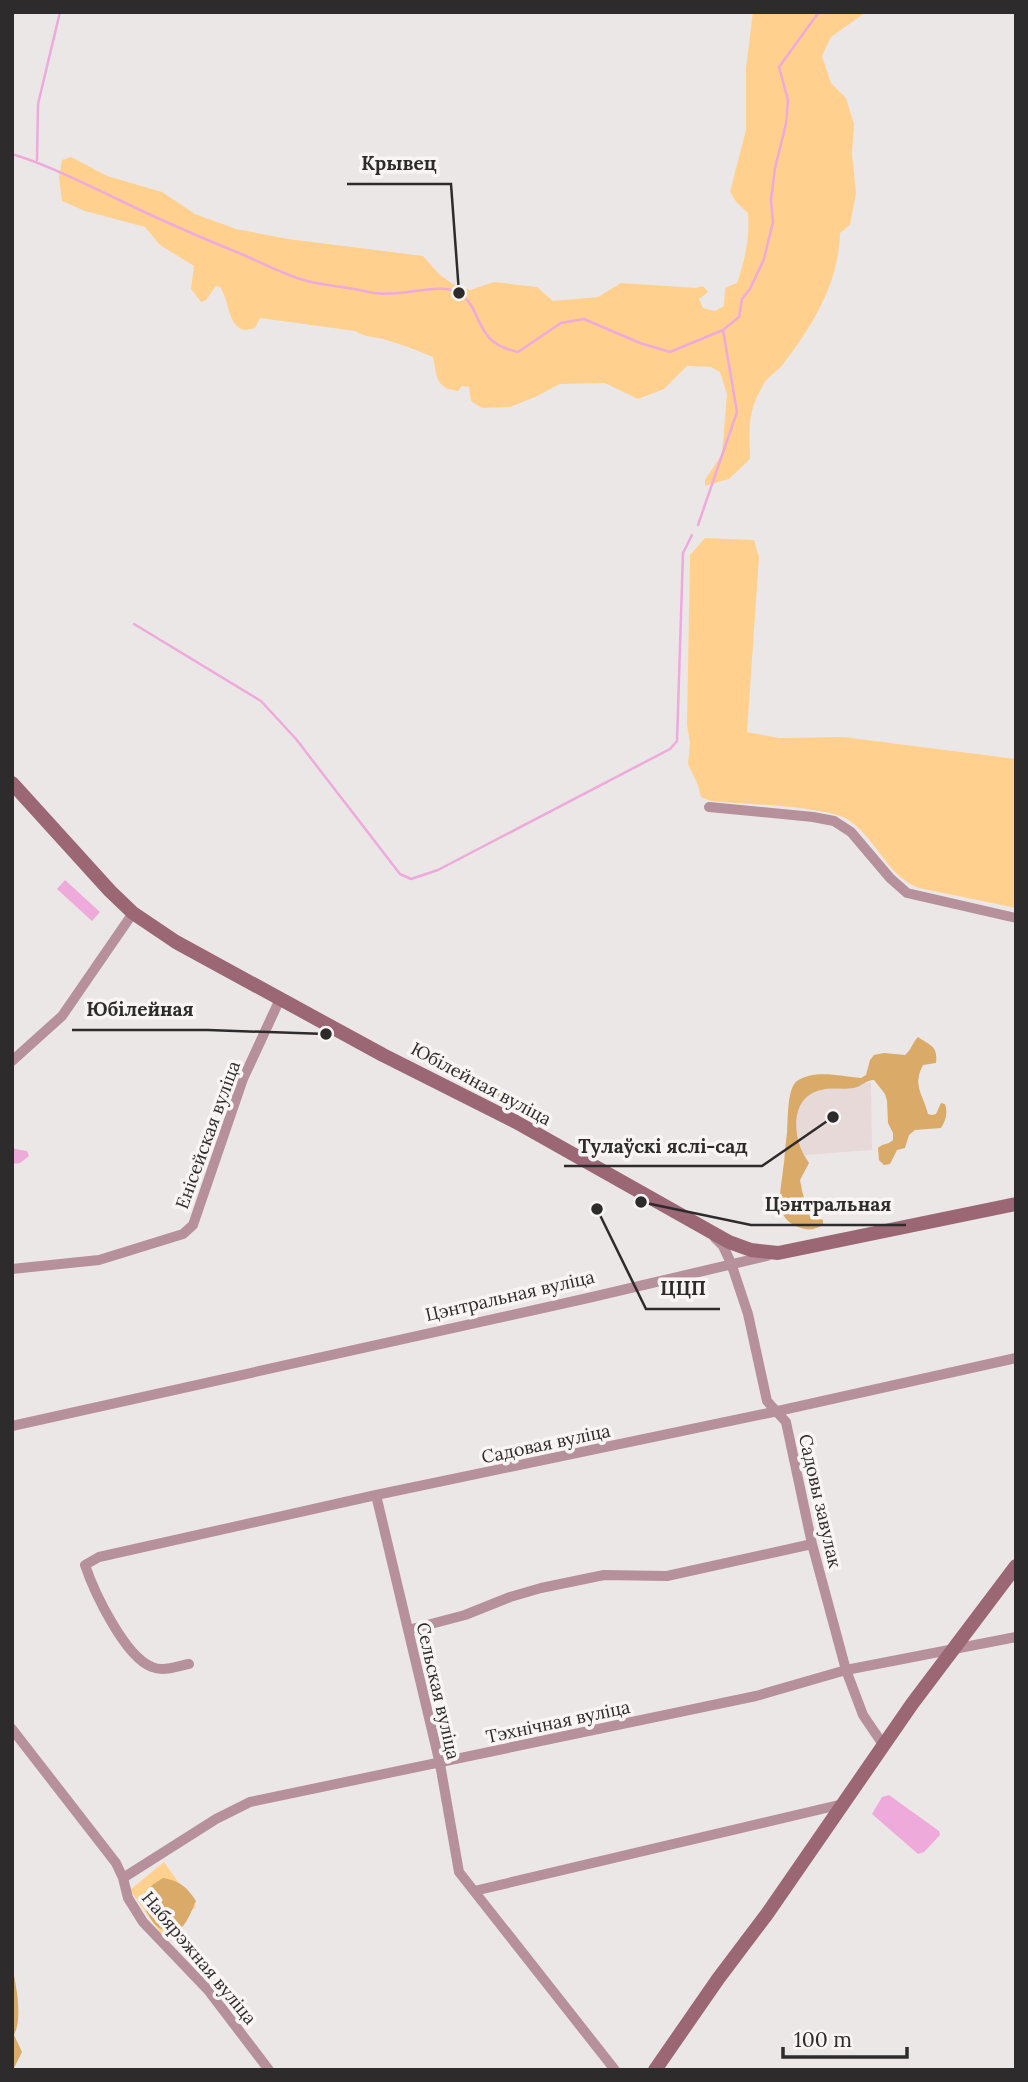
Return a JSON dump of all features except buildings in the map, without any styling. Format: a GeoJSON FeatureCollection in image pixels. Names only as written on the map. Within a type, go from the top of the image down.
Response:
{"type":"FeatureCollection","features":[{"type":"Feature","properties":{"kind":"main road","name":"Юбілейная вуліца"},"geometry":{"type":"LineString","coordinates":[[12,783],[110,891],[133,913],[176,942],[383,1055],[516,1122],[711,1233],[751,1250],[778,1253]]}},
{"type":"Feature","properties":{"kind":"main road","name":"Цэнтральная вуліца"},"geometry":{"type":"LineString","coordinates":[[778,1253],[1016,1204]]}},
{"type":"Feature","properties":{"kind":"main road"},"geometry":{"type":"LineString","coordinates":[[655,2070],[952,1650],[1016,1566]]}},
{"type":"Feature","properties":{"kind":"street"},"geometry":{"type":"LineString","coordinates":[[709,807],[834,821],[851,832],[890,878],[907,893],[1016,918]]}},
{"type":"Feature","properties":{"kind":"street"},"geometry":{"type":"LineString","coordinates":[[12,1061],[62,1016],[133,913]]}},
{"type":"Feature","properties":{"kind":"street","name":"Енісейская вуліца"},"geometry":{"type":"LineString","coordinates":[[12,1269],[99,1260],[183,1234],[193,1225],[243,1079],[280,999]]}},
{"type":"Feature","properties":{"kind":"street","name":"Садовы завулак"},"geometry":{"type":"LineString","coordinates":[[711,1233],[723,1246],[731,1263],[748,1314],[767,1401],[786,1422],[812,1544],[846,1670],[863,1715],[884,1746]]}},
{"type":"Feature","properties":{"kind":"street","name":"Цэнтральная вуліца"},"geometry":{"type":"LineString","coordinates":[[12,1426],[778,1253]]}},
{"type":"Feature","properties":{"kind":"street","name":"Садовая вуліца"},"geometry":{"type":"LineString","coordinates":[[189,1664],[162,1670],[150,1667],[135,1657],[117,1631],[85,1565],[99,1558],[376,1495],[1016,1358]]}},
{"type":"Feature","properties":{"kind":"street","name":"Сельская вуліца"},"geometry":{"type":"LineString","coordinates":[[376,1495],[440,1763],[459,1872],[615,2070]]}},
{"type":"Feature","properties":{"kind":"street"},"geometry":{"type":"LineString","coordinates":[[408,1630],[465,1615],[541,1588],[604,1575],[667,1576],[812,1544]]}},
{"type":"Feature","properties":{"kind":"street","name":"Тэхнічная вуліца"},"geometry":{"type":"LineString","coordinates":[[123,1878],[216,1819],[250,1802],[756,1696],[846,1670],[1016,1637]]}},
{"type":"Feature","properties":{"kind":"street","name":"Набярэжная вуліца"},"geometry":{"type":"LineString","coordinates":[[12,1728],[116,1863],[128,1898],[143,1922],[208,1990],[269,2070]]}},
{"type":"Feature","properties":{"kind":"street"},"geometry":{"type":"LineString","coordinates":[[474,1891],[844,1804]]}},
{"type":"Feature","properties":{"kind":"shaded area"},"geometry":{"type":"Polygon","coordinates":[[[753,12],[866,12],[831,37],[822,56],[831,83],[846,98],[854,124],[852,154],[856,193],[850,225],[840,233],[835,269],[822,302],[795,349],[765,382],[756,400],[750,423],[750,459],[729,479],[705,486],[705,480],[722,454],[727,394],[720,372],[711,367],[687,366],[664,389],[638,399],[605,383],[560,384],[510,407],[482,408],[471,401],[469,387],[462,386],[458,391],[441,384],[433,357],[396,343],[355,331],[260,318],[255,328],[239,328],[231,317],[220,287],[216,286],[206,300],[201,302],[191,289],[194,266],[160,245],[145,227],[85,211],[62,201],[59,177],[62,160],[71,157],[107,176],[162,192],[195,214],[236,229],[288,239],[423,256],[440,275],[453,284],[470,290],[494,282],[537,287],[553,301],[598,297],[621,283],[696,288],[703,286],[708,292],[699,299],[703,308],[715,311],[724,306],[725,288],[737,283],[748,240],[748,213],[730,192],[746,130],[746,68],[753,12]]]}},
{"type":"Feature","properties":{"kind":"shaded area"},"geometry":{"type":"Polygon","coordinates":[[[705,538],[754,540],[759,557],[747,732],[779,738],[843,737],[1016,759],[1016,908],[919,888],[908,883],[859,829],[840,816],[805,809],[711,801],[701,797],[688,764],[690,743],[687,725],[690,555],[705,538]]]}},
{"type":"Feature","properties":{"kind":"shaded area"},"geometry":{"type":"Polygon","coordinates":[[[65,880],[100,912],[92,921],[57,889],[65,880]]]}},
{"type":"Feature","properties":{"kind":"shaded area"},"geometry":{"type":"Polygon","coordinates":[[[918,1037],[933,1047],[936,1053],[936,1063],[923,1065],[918,1084],[928,1114],[936,1114],[941,1103],[945,1104],[946,1116],[941,1128],[915,1130],[909,1135],[905,1148],[897,1150],[890,1164],[884,1165],[879,1160],[878,1148],[893,1140],[893,1133],[888,1123],[885,1094],[874,1080],[854,1088],[825,1089],[812,1093],[800,1105],[796,1122],[798,1140],[809,1163],[800,1180],[806,1204],[823,1220],[823,1225],[808,1229],[790,1222],[781,1210],[780,1195],[789,1105],[794,1085],[804,1077],[819,1074],[861,1078],[866,1075],[874,1055],[905,1055],[918,1037]]]}},
{"type":"Feature","properties":{"kind":"shaded area"},"geometry":{"type":"Polygon","coordinates":[[[479,1082],[508,1094],[507,1102],[478,1091],[479,1082]]]}},
{"type":"Feature","properties":{"kind":"shaded area"},"geometry":{"type":"Polygon","coordinates":[[[795,1082],[871,1083],[872,1150],[792,1156],[795,1082]]]}},
{"type":"Feature","properties":{"kind":"shaded area"},"geometry":{"type":"Polygon","coordinates":[[[12,1146],[27,1151],[29,1156],[20,1163],[12,1164],[12,1146]]]}},
{"type":"Feature","properties":{"kind":"shaded area"},"geometry":{"type":"Polygon","coordinates":[[[889,1795],[939,1831],[940,1835],[924,1852],[918,1854],[872,1814],[882,1797],[889,1795]]]}},
{"type":"Feature","properties":{"kind":"shaded area"},"geometry":{"type":"Polygon","coordinates":[[[164,1862],[196,1907],[162,1935],[130,1890],[164,1862]]]}},
{"type":"Feature","properties":{"kind":"shaded area"},"geometry":{"type":"Polygon","coordinates":[[[163,1878],[182,1885],[196,1901],[185,1923],[173,1932],[159,1927],[145,1907],[144,1898],[152,1885],[163,1878]]]}},
{"type":"Feature","properties":{"kind":"shaded area"},"geometry":{"type":"Polygon","coordinates":[[[12,1965],[18,2010],[14,2035],[22,2052],[13,2070],[12,1965]]]}},
{"type":"Feature","properties":{"kind":"waterway"},"geometry":{"type":"LineString","coordinates":[[37,160],[38,104],[60,12]]}},
{"type":"Feature","properties":{"kind":"waterway"},"geometry":{"type":"LineString","coordinates":[[12,154],[300,279],[379,294],[439,289],[457,292],[472,307],[492,341],[518,352],[561,323],[584,319],[640,343],[670,352],[723,330],[739,317],[742,299],[750,289],[764,259],[773,222],[771,200],[788,100],[779,67],[819,12]]}},
{"type":"Feature","properties":{"kind":"waterway"},"geometry":{"type":"LineString","coordinates":[[698,525],[737,412],[723,330]]}},
{"type":"Feature","properties":{"kind":"waterway"},"geometry":{"type":"LineString","coordinates":[[134,624],[261,701],[296,739],[400,874],[411,879],[438,870],[670,749],[677,741],[683,553],[692,535]]}},
{"type":"Feature","properties":{"kind":"place","name":"Крывец"},"geometry":{"type":"Point","coordinates":[459,293]}},
{"type":"Feature","properties":{"kind":"place","name":"Юбілейная"},"geometry":{"type":"Point","coordinates":[326,1034]}},
{"type":"Feature","properties":{"kind":"place","name":"Тулаўскі яслі-сад"},"geometry":{"type":"Point","coordinates":[833,1117]}},
{"type":"Feature","properties":{"kind":"place","name":"Цэнтральная"},"geometry":{"type":"Point","coordinates":[641,1202]}},
{"type":"Feature","properties":{"kind":"place","name":"ЦЦП"},"geometry":{"type":"Point","coordinates":[597,1209]}}]}
